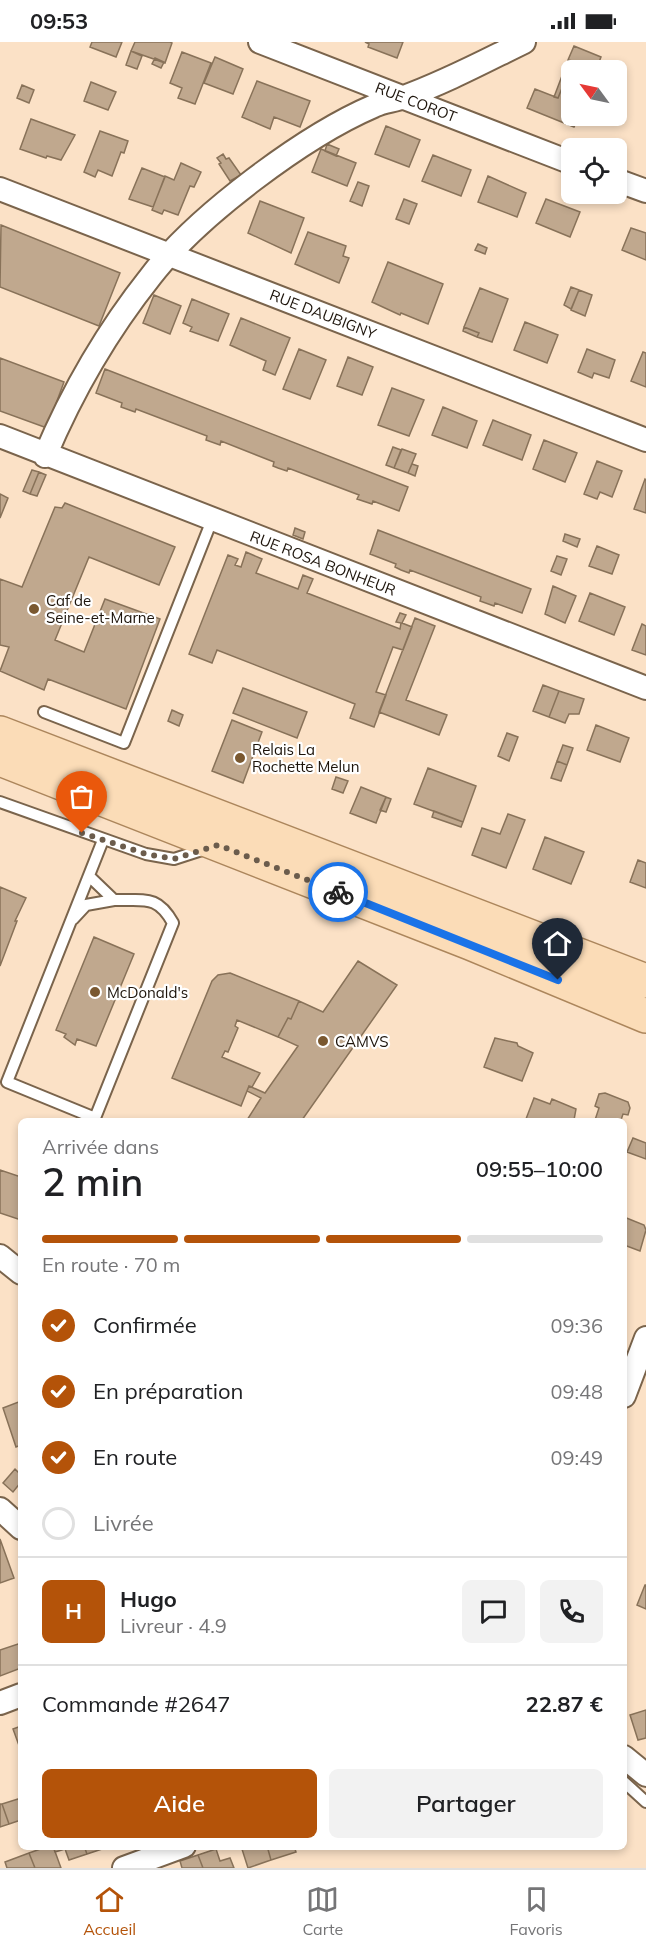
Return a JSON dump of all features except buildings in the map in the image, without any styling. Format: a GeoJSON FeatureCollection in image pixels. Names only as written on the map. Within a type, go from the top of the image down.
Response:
{"type":"FeatureCollection","features":[{"type":"Feature","properties":{"kind":"main road"},"geometry":{"type":"LineString","coordinates":[[0,733],[646,981]]}},
{"type":"Feature","properties":{"kind":"main road"},"geometry":{"type":"LineString","coordinates":[[0,759],[470,943],[646,1016]]}},
{"type":"Feature","properties":{"kind":"street","name":"RUE COROT"},"geometry":{"type":"LineString","coordinates":[[260,42],[561,159]]}},
{"type":"Feature","properties":{"kind":"street"},"geometry":{"type":"LineString","coordinates":[[45,456],[88,368],[152,274],[191,233],[287,155],[374,105],[403,97],[524,42]]}},
{"type":"Feature","properties":{"kind":"street"},"geometry":{"type":"LineString","coordinates":[[627,184],[646,191]]}},
{"type":"Feature","properties":{"kind":"street","name":"RUE DAUBIGNY"},"geometry":{"type":"LineString","coordinates":[[0,189],[646,440]]}},
{"type":"Feature","properties":{"kind":"street","name":"RUE ROSA BONHEUR"},"geometry":{"type":"LineString","coordinates":[[0,436],[35,448],[45,456],[646,688]]}},
{"type":"Feature","properties":{"kind":"street"},"geometry":{"type":"LineString","coordinates":[[0,1256],[18,1271]]}},
{"type":"Feature","properties":{"kind":"street"},"geometry":{"type":"LineString","coordinates":[[627,1388],[646,1338]]}},
{"type":"Feature","properties":{"kind":"street"},"geometry":{"type":"LineString","coordinates":[[0,1509],[18,1525]]}},
{"type":"Feature","properties":{"kind":"street"},"geometry":{"type":"LineString","coordinates":[[0,1703],[18,1696]]}},
{"type":"Feature","properties":{"kind":"street"},"geometry":{"type":"LineString","coordinates":[[627,1759],[646,1775]]}},
{"type":"Feature","properties":{"kind":"street"},"geometry":{"type":"LineString","coordinates":[[124,1868],[173,1850]]}},
{"type":"Feature","properties":{"kind":"lane"},"geometry":{"type":"LineString","coordinates":[[44,712],[124,743],[212,520]]}},
{"type":"Feature","properties":{"kind":"lane"},"geometry":{"type":"LineString","coordinates":[[0,802],[146,854],[174,859],[218,845]]}},
{"type":"Feature","properties":{"kind":"lane"},"geometry":{"type":"LineString","coordinates":[[69,923],[86,906],[114,900],[154,901],[165,909],[173,923],[95,1118],[7,1082],[69,923],[103,840]]}},
{"type":"Feature","properties":{"kind":"lane"},"geometry":{"type":"LineString","coordinates":[[89,876],[114,900]]}},
{"type":"Feature","properties":{"kind":"lane"},"geometry":{"type":"LineString","coordinates":[[627,1785],[646,1802]]}},
{"type":"Feature","properties":{"kind":"way so far"},"geometry":{"type":"LineString","coordinates":[[82,833],[146,854],[174,859],[218,845],[338,892]]}},
{"type":"Feature","properties":{"kind":"place","name":"Caf de Seine-et-Marne"},"geometry":{"type":"Point","coordinates":[34,609]}},
{"type":"Feature","properties":{"kind":"place","name":"Relais La Rochette Melun"},"geometry":{"type":"Point","coordinates":[240,758]}},
{"type":"Feature","properties":{"kind":"place","name":"McDonald's"},"geometry":{"type":"Point","coordinates":[95,992]}},
{"type":"Feature","properties":{"kind":"place","name":"CAMVS"},"geometry":{"type":"Point","coordinates":[323,1041]}},
{"type":"Feature","properties":{"kind":"route"},"geometry":{"type":"LineString","coordinates":[[338,892],[558,980]]}}]}
